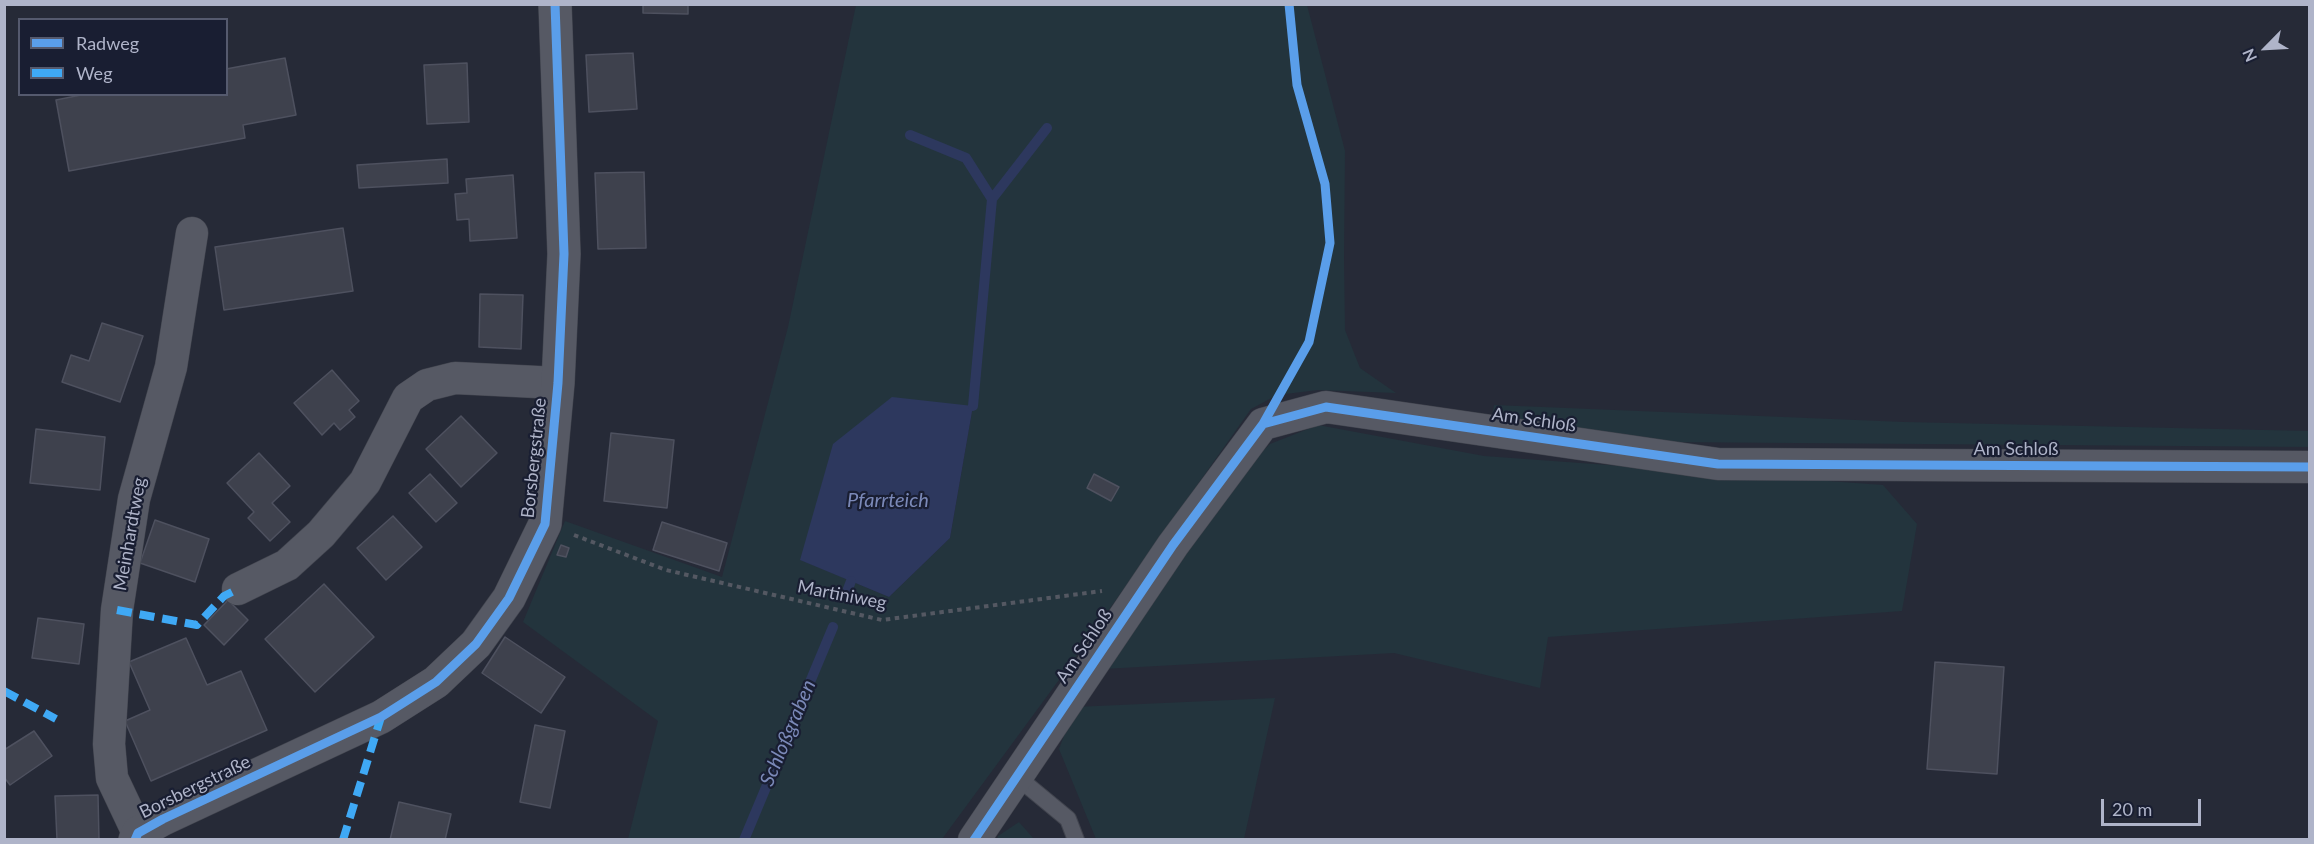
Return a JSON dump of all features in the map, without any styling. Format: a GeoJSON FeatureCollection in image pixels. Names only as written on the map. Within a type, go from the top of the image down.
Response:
{"type":"FeatureCollection","features":[{"type":"Feature","properties":{"kind":"street","name":"Borsbergstraße"},"geometry":{"type":"LineString","coordinates":[[137,836],[163,819],[381,717],[436,682],[476,644],[509,598],[545,524],[558,383],[564,254],[555,4]]}},
{"type":"Feature","properties":{"kind":"street","name":"Meinhardtweg"},"geometry":{"type":"LineString","coordinates":[[137,836],[112,778],[110,756],[117,610],[134,499],[171,367],[192,233]]}},
{"type":"Feature","properties":{"kind":"street"},"geometry":{"type":"LineString","coordinates":[[238,590],[287,565],[321,534],[365,482],[408,398],[427,385],[455,378],[558,383]]}},
{"type":"Feature","properties":{"kind":"street","name":"Am Schloß"},"geometry":{"type":"LineString","coordinates":[[974,840],[1144,586],[1263,424],[1326,408],[1718,464],[2310,467]]}},
{"type":"Feature","properties":{"kind":"lane"},"geometry":{"type":"LineString","coordinates":[[1016,776],[1068,819],[1076,840]]}},
{"type":"Feature","properties":{"kind":"shaded area"},"geometry":{"type":"Polygon","coordinates":[[[856,5],[1307,5],[1345,151],[1345,330],[1360,368],[1396,393],[1318,390],[1277,395],[1251,409],[1067,669],[942,839],[628,839],[658,721],[523,622],[565,521],[722,577],[788,327],[856,5]],[[973,406],[801,560],[889,597],[950,538],[973,406]]]}},
{"type":"Feature","properties":{"kind":"shaded area"},"geometry":{"type":"Polygon","coordinates":[[[1494,405],[1904,422],[2309,431],[2310,447],[1664,442],[1492,417],[1494,405]]]}},
{"type":"Feature","properties":{"kind":"shaded area"},"geometry":{"type":"Polygon","coordinates":[[[1318,425],[1484,456],[1883,485],[1917,524],[1902,611],[1548,637],[1540,688],[1394,653],[1103,669],[1226,487],[1270,444],[1318,425]]]}},
{"type":"Feature","properties":{"kind":"shaded area"},"geometry":{"type":"Polygon","coordinates":[[[1275,698],[1244,839],[1096,839],[1059,749],[1075,707],[1275,698]]]}},
{"type":"Feature","properties":{"kind":"shaded area"},"geometry":{"type":"Polygon","coordinates":[[[1019,822],[1034,839],[997,839],[998,836],[1019,822]]]}},
{"type":"Feature","properties":{"kind":"water","name":"Pfarrteich"},"geometry":{"type":"Polygon","coordinates":[[[892,397],[973,406],[950,538],[889,597],[800,560],[833,444],[892,397]]]}},
{"type":"Feature","properties":{"kind":"building"},"geometry":{"type":"Polygon","coordinates":[[[643,4],[688,4],[688,14],[643,13],[643,4]]]}},
{"type":"Feature","properties":{"kind":"building"},"geometry":{"type":"Polygon","coordinates":[[[633,53],[637,109],[589,112],[586,55],[633,53]]]}},
{"type":"Feature","properties":{"kind":"building"},"geometry":{"type":"Polygon","coordinates":[[[285,58],[296,115],[243,125],[245,138],[69,171],[56,100],[76,96],[228,96],[228,69],[285,58]]]}},
{"type":"Feature","properties":{"kind":"building"},"geometry":{"type":"Polygon","coordinates":[[[467,63],[469,122],[427,124],[424,65],[467,63]]]}},
{"type":"Feature","properties":{"kind":"building"},"geometry":{"type":"Polygon","coordinates":[[[447,159],[448,183],[359,188],[357,165],[447,159]]]}},
{"type":"Feature","properties":{"kind":"building"},"geometry":{"type":"Polygon","coordinates":[[[644,172],[646,248],[598,249],[595,173],[644,172]]]}},
{"type":"Feature","properties":{"kind":"building"},"geometry":{"type":"Polygon","coordinates":[[[513,175],[517,238],[470,241],[469,219],[457,220],[455,194],[467,193],[466,179],[513,175]]]}},
{"type":"Feature","properties":{"kind":"building"},"geometry":{"type":"Polygon","coordinates":[[[343,228],[353,291],[224,310],[215,247],[343,228]]]}},
{"type":"Feature","properties":{"kind":"building"},"geometry":{"type":"Polygon","coordinates":[[[480,294],[523,295],[521,349],[479,347],[480,294]]]}},
{"type":"Feature","properties":{"kind":"building"},"geometry":{"type":"Polygon","coordinates":[[[102,323],[143,336],[120,402],[62,382],[71,355],[89,361],[102,323]]]}},
{"type":"Feature","properties":{"kind":"building"},"geometry":{"type":"Polygon","coordinates":[[[332,370],[359,401],[349,410],[355,417],[340,430],[334,423],[322,435],[294,403],[332,370]]]}},
{"type":"Feature","properties":{"kind":"building"},"geometry":{"type":"Polygon","coordinates":[[[461,416],[497,453],[461,487],[426,449],[461,416]]]}},
{"type":"Feature","properties":{"kind":"building"},"geometry":{"type":"Polygon","coordinates":[[[36,429],[105,437],[100,490],[30,483],[36,429]]]}},
{"type":"Feature","properties":{"kind":"building"},"geometry":{"type":"Polygon","coordinates":[[[611,433],[674,440],[667,508],[604,501],[611,433]]]}},
{"type":"Feature","properties":{"kind":"building"},"geometry":{"type":"Polygon","coordinates":[[[259,453],[290,486],[272,503],[290,522],[270,541],[248,518],[254,512],[227,483],[259,453]]]}},
{"type":"Feature","properties":{"kind":"building"},"geometry":{"type":"Polygon","coordinates":[[[430,474],[457,503],[436,522],[409,493],[430,474]]]}},
{"type":"Feature","properties":{"kind":"building"},"geometry":{"type":"Polygon","coordinates":[[[1094,474],[1119,487],[1111,501],[1087,488],[1094,474]]]}},
{"type":"Feature","properties":{"kind":"building"},"geometry":{"type":"Polygon","coordinates":[[[393,516],[422,547],[386,580],[357,548],[393,516]]]}},
{"type":"Feature","properties":{"kind":"building"},"geometry":{"type":"Polygon","coordinates":[[[155,520],[209,539],[195,582],[140,563],[155,520]]]}},
{"type":"Feature","properties":{"kind":"building"},"geometry":{"type":"Polygon","coordinates":[[[662,522],[727,543],[719,571],[653,550],[662,522]]]}},
{"type":"Feature","properties":{"kind":"building"},"geometry":{"type":"Polygon","coordinates":[[[561,545],[569,548],[566,557],[557,555],[561,545]]]}},
{"type":"Feature","properties":{"kind":"building"},"geometry":{"type":"Polygon","coordinates":[[[324,584],[374,637],[315,692],[265,639],[324,584]]]}},
{"type":"Feature","properties":{"kind":"building"},"geometry":{"type":"Polygon","coordinates":[[[228,600],[248,620],[224,645],[204,625],[228,600]]]}},
{"type":"Feature","properties":{"kind":"building"},"geometry":{"type":"Polygon","coordinates":[[[38,618],[84,624],[79,664],[32,658],[38,618]]]}},
{"type":"Feature","properties":{"kind":"building"},"geometry":{"type":"Polygon","coordinates":[[[505,637],[565,677],[541,713],[482,673],[505,637]]]}},
{"type":"Feature","properties":{"kind":"building"},"geometry":{"type":"Polygon","coordinates":[[[186,638],[207,685],[241,671],[267,730],[151,781],[125,721],[150,710],[129,662],[186,638]]]}},
{"type":"Feature","properties":{"kind":"building"},"geometry":{"type":"Polygon","coordinates":[[[1935,662],[2004,667],[1997,774],[1927,769],[1935,662]]]}},
{"type":"Feature","properties":{"kind":"building"},"geometry":{"type":"Polygon","coordinates":[[[535,725],[565,731],[550,808],[520,802],[535,725]]]}},
{"type":"Feature","properties":{"kind":"building"},"geometry":{"type":"Polygon","coordinates":[[[34,731],[52,756],[10,785],[4,777],[4,750],[34,731]]]}},
{"type":"Feature","properties":{"kind":"building"},"geometry":{"type":"Polygon","coordinates":[[[98,795],[99,840],[57,840],[55,796],[98,795]]]}},
{"type":"Feature","properties":{"kind":"building"},"geometry":{"type":"Polygon","coordinates":[[[399,802],[451,814],[445,840],[390,840],[399,802]]]}},
{"type":"Feature","properties":{"kind":"waterway"},"geometry":{"type":"LineString","coordinates":[[973,406],[992,199],[1047,128]]}},
{"type":"Feature","properties":{"kind":"waterway"},"geometry":{"type":"LineString","coordinates":[[910,135],[966,158],[992,199]]}},
{"type":"Feature","properties":{"kind":"waterway","name":"Schloßgraben"},"geometry":{"type":"LineString","coordinates":[[846,594],[851,581]]}},
{"type":"Feature","properties":{"kind":"waterway","name":"Schloßgraben"},"geometry":{"type":"LineString","coordinates":[[744,840],[833,627]]}},
{"type":"Feature","properties":{"kind":"marked path"},"geometry":{"type":"LineString","coordinates":[[117,610],[197,625],[224,596],[238,589]]}},
{"type":"Feature","properties":{"kind":"marked path"},"geometry":{"type":"LineString","coordinates":[[4,691],[56,719]]}},
{"type":"Feature","properties":{"kind":"marked path"},"geometry":{"type":"LineString","coordinates":[[343,840],[381,717]]}},
{"type":"Feature","properties":{"kind":"cycle path"},"geometry":{"type":"LineString","coordinates":[[135,840],[138,833],[163,819],[381,717],[436,682],[476,644],[509,598],[545,524],[558,383],[564,254],[555,4]]}},
{"type":"Feature","properties":{"kind":"cycle path"},"geometry":{"type":"LineString","coordinates":[[974,840],[1173,545],[1263,424],[1309,342],[1330,243],[1325,184],[1297,85],[1289,4]]}},
{"type":"Feature","properties":{"kind":"cycle path"},"geometry":{"type":"LineString","coordinates":[[1263,424],[1326,407],[1718,464],[2310,467]]}}]}
